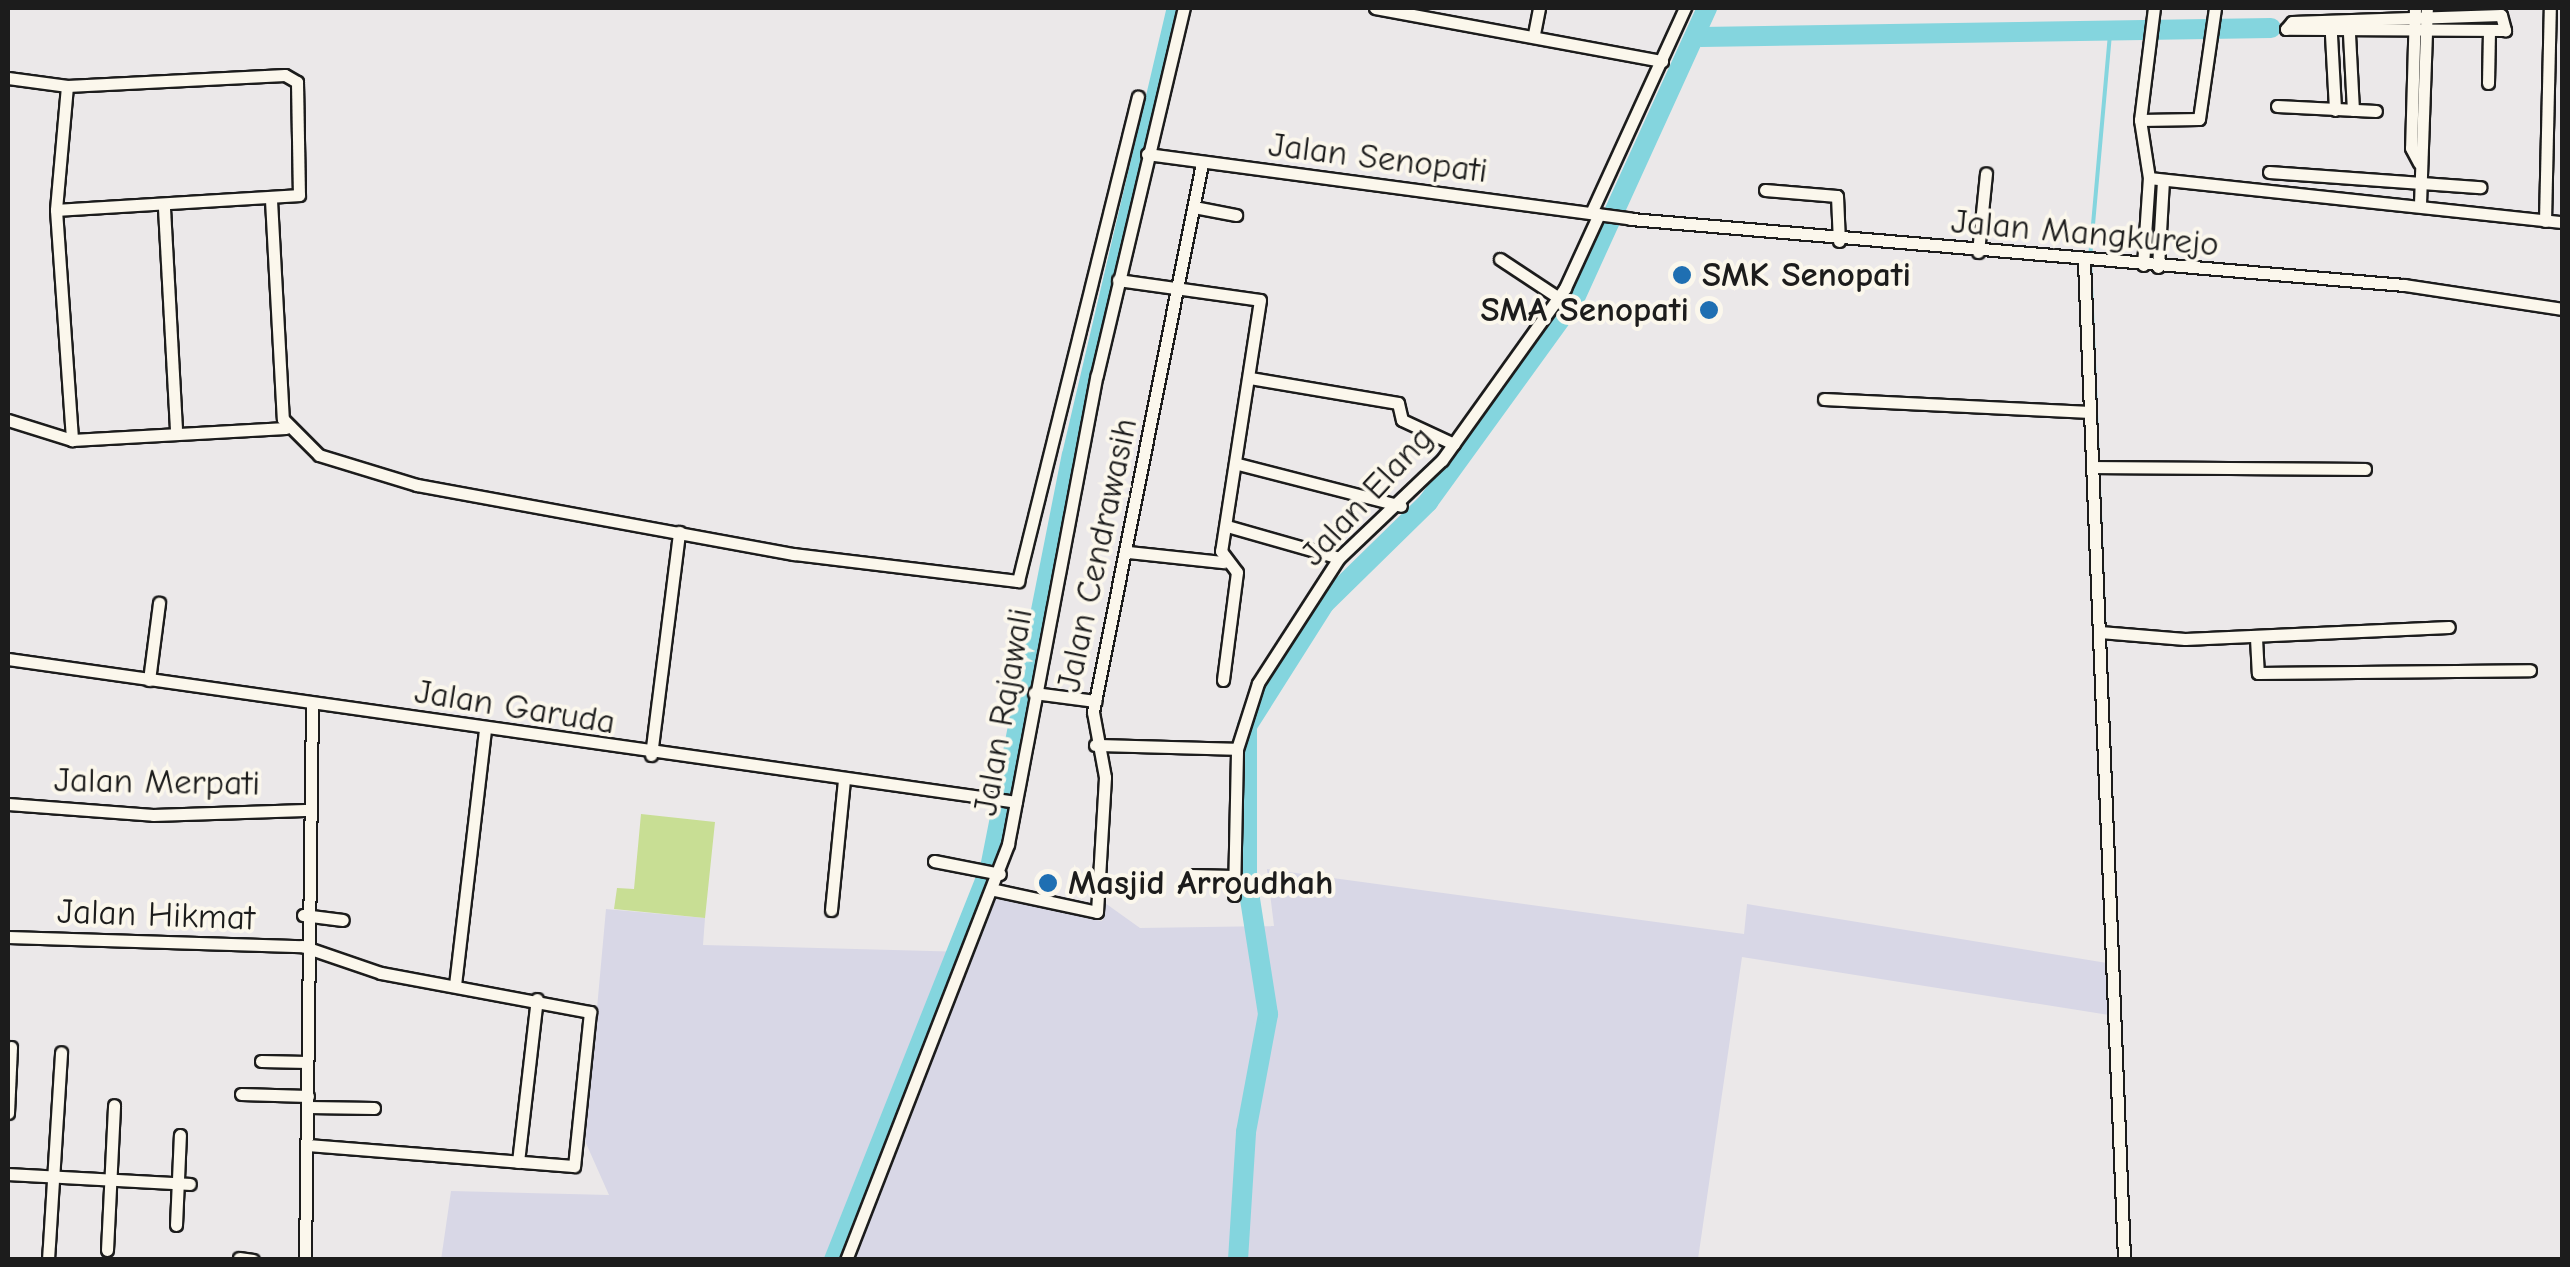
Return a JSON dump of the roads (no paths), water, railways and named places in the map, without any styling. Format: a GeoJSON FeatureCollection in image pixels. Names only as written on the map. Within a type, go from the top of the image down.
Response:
{"type":"FeatureCollection","features":[{"type":"Feature","properties":{"kind":"street","name":"Jalan Rajawali"},"geometry":{"type":"LineString","coordinates":[[846,1260],[995,890],[989,871],[1011,802],[1118,280],[1184,8]]}},
{"type":"Feature","properties":{"kind":"street"},"geometry":{"type":"LineString","coordinates":[[1375,8],[1662,60]]}},
{"type":"Feature","properties":{"kind":"street"},"geometry":{"type":"LineString","coordinates":[[1534,34],[1539,8]]}},
{"type":"Feature","properties":{"kind":"street","name":"Jalan Elang"},"geometry":{"type":"LineString","coordinates":[[1234,895],[1237,748],[1258,684],[1339,558],[1401,506],[1454,444],[1559,298],[1685,8]]}},
{"type":"Feature","properties":{"kind":"street"},"geometry":{"type":"LineString","coordinates":[[2143,266],[2148,178],[2140,120],[2154,8]]}},
{"type":"Feature","properties":{"kind":"street"},"geometry":{"type":"LineString","coordinates":[[2140,120],[2199,119],[2215,8]]}},
{"type":"Feature","properties":{"kind":"street"},"geometry":{"type":"LineString","coordinates":[[2545,221],[2550,8]]}},
{"type":"Feature","properties":{"kind":"street"},"geometry":{"type":"LineString","coordinates":[[2421,19],[2286,27],[2292,36],[2349,34],[2421,19],[2490,30],[2506,29],[2508,17],[2421,19]]}},
{"type":"Feature","properties":{"kind":"street"},"geometry":{"type":"LineString","coordinates":[[2420,204],[2421,19]]}},
{"type":"Feature","properties":{"kind":"street"},"geometry":{"type":"LineString","coordinates":[[2488,83],[2490,30]]}},
{"type":"Feature","properties":{"kind":"street"},"geometry":{"type":"LineString","coordinates":[[2331,34],[2335,110]]}},
{"type":"Feature","properties":{"kind":"street"},"geometry":{"type":"LineString","coordinates":[[2349,34],[2353,110]]}},
{"type":"Feature","properties":{"kind":"street"},"geometry":{"type":"LineString","coordinates":[[8,78],[67,86],[292,77],[302,189],[271,200],[164,208],[56,210]]}},
{"type":"Feature","properties":{"kind":"street"},"geometry":{"type":"LineString","coordinates":[[67,86],[56,210],[72,440]]}},
{"type":"Feature","properties":{"kind":"street"},"geometry":{"type":"LineString","coordinates":[[8,420],[72,440],[286,428],[353,470],[869,567],[1024,580],[1138,97]]}},
{"type":"Feature","properties":{"kind":"street"},"geometry":{"type":"LineString","coordinates":[[2277,106],[2376,112]]}},
{"type":"Feature","properties":{"kind":"street","name":"Jalan Senopati"},"geometry":{"type":"LineString","coordinates":[[1146,154],[1598,214]]}},
{"type":"Feature","properties":{"kind":"street","name":"Jalan Cendrawasih"},"geometry":{"type":"LineString","coordinates":[[995,890],[1097,912],[1105,777],[1095,745],[1095,701],[1129,552],[1202,163]]}},
{"type":"Feature","properties":{"kind":"street"},"geometry":{"type":"LineString","coordinates":[[2268,172],[2480,187]]}},
{"type":"Feature","properties":{"kind":"street"},"geometry":{"type":"LineString","coordinates":[[1978,252],[1986,173]]}},
{"type":"Feature","properties":{"kind":"street"},"geometry":{"type":"LineString","coordinates":[[2148,178],[2562,222]]}},
{"type":"Feature","properties":{"kind":"street"},"geometry":{"type":"LineString","coordinates":[[2158,267],[2163,180]]}},
{"type":"Feature","properties":{"kind":"street"},"geometry":{"type":"LineString","coordinates":[[1766,190],[1837,196],[1839,240]]}},
{"type":"Feature","properties":{"kind":"street"},"geometry":{"type":"LineString","coordinates":[[271,200],[286,428]]}},
{"type":"Feature","properties":{"kind":"street"},"geometry":{"type":"LineString","coordinates":[[164,208],[176,433]]}},
{"type":"Feature","properties":{"kind":"street"},"geometry":{"type":"LineString","coordinates":[[1194,208],[1236,215]]}},
{"type":"Feature","properties":{"kind":"street","name":"Jalan Mangkurejo"},"geometry":{"type":"LineString","coordinates":[[1598,214],[1839,240],[2430,288],[2562,309]]}},
{"type":"Feature","properties":{"kind":"street"},"geometry":{"type":"LineString","coordinates":[[1500,259],[1559,298]]}},
{"type":"Feature","properties":{"kind":"street"},"geometry":{"type":"LineString","coordinates":[[2091,262],[2090,412],[2099,467],[2106,633],[2124,1260]]}},
{"type":"Feature","properties":{"kind":"street"},"geometry":{"type":"LineString","coordinates":[[1118,280],[1258,298],[1223,562]]}},
{"type":"Feature","properties":{"kind":"street"},"geometry":{"type":"LineString","coordinates":[[1250,378],[1398,403],[1402,420],[1454,444]]}},
{"type":"Feature","properties":{"kind":"street"},"geometry":{"type":"LineString","coordinates":[[1824,399],[2090,412]]}},
{"type":"Feature","properties":{"kind":"street"},"geometry":{"type":"LineString","coordinates":[[1238,464],[1401,506]]}},
{"type":"Feature","properties":{"kind":"street"},"geometry":{"type":"LineString","coordinates":[[2099,467],[2365,469]]}},
{"type":"Feature","properties":{"kind":"street"},"geometry":{"type":"LineString","coordinates":[[1227,526],[1339,558]]}},
{"type":"Feature","properties":{"kind":"street"},"geometry":{"type":"LineString","coordinates":[[652,755],[679,532]]}},
{"type":"Feature","properties":{"kind":"street"},"geometry":{"type":"LineString","coordinates":[[1129,552],[1223,562],[1237,572],[1223,680]]}},
{"type":"Feature","properties":{"kind":"street"},"geometry":{"type":"LineString","coordinates":[[150,680],[159,603]]}},
{"type":"Feature","properties":{"kind":"street"},"geometry":{"type":"LineString","coordinates":[[2106,633],[2256,638],[2448,628]]}},
{"type":"Feature","properties":{"kind":"street"},"geometry":{"type":"LineString","coordinates":[[2256,638],[2258,672],[2530,670]]}},
{"type":"Feature","properties":{"kind":"street","name":"Jalan Garuda"},"geometry":{"type":"LineString","coordinates":[[8,659],[652,755],[1011,802]]}},
{"type":"Feature","properties":{"kind":"street"},"geometry":{"type":"LineString","coordinates":[[1034,693],[1095,701]]}},
{"type":"Feature","properties":{"kind":"street"},"geometry":{"type":"LineString","coordinates":[[305,1260],[310,1145],[302,946],[304,810],[312,704]]}},
{"type":"Feature","properties":{"kind":"street"},"geometry":{"type":"LineString","coordinates":[[455,985],[485,731]]}},
{"type":"Feature","properties":{"kind":"street"},"geometry":{"type":"LineString","coordinates":[[1095,745],[1237,748]]}},
{"type":"Feature","properties":{"kind":"street"},"geometry":{"type":"LineString","coordinates":[[831,910],[844,779]]}},
{"type":"Feature","properties":{"kind":"street","name":"Jalan Merpati"},"geometry":{"type":"LineString","coordinates":[[8,804],[153,816],[304,810]]}},
{"type":"Feature","properties":{"kind":"street"},"geometry":{"type":"LineString","coordinates":[[934,862],[989,871]]}},
{"type":"Feature","properties":{"kind":"street"},"geometry":{"type":"LineString","coordinates":[[1190,874],[1234,876]]}},
{"type":"Feature","properties":{"kind":"street"},"geometry":{"type":"LineString","coordinates":[[303,914],[343,920]]}},
{"type":"Feature","properties":{"kind":"street","name":"Jalan Hikmat"},"geometry":{"type":"LineString","coordinates":[[8,938],[302,946],[455,985],[537,999],[592,1016],[577,1161],[518,1162]]}},
{"type":"Feature","properties":{"kind":"street"},"geometry":{"type":"LineString","coordinates":[[310,1145],[518,1162],[537,999]]}},
{"type":"Feature","properties":{"kind":"street"},"geometry":{"type":"LineString","coordinates":[[8,1112],[11,1047]]}},
{"type":"Feature","properties":{"kind":"street"},"geometry":{"type":"LineString","coordinates":[[48,1260],[61,1052]]}},
{"type":"Feature","properties":{"kind":"street"},"geometry":{"type":"LineString","coordinates":[[262,1061],[307,1062]]}},
{"type":"Feature","properties":{"kind":"street"},"geometry":{"type":"LineString","coordinates":[[241,1094],[374,1108]]}},
{"type":"Feature","properties":{"kind":"street"},"geometry":{"type":"LineString","coordinates":[[108,1250],[114,1105]]}},
{"type":"Feature","properties":{"kind":"street"},"geometry":{"type":"LineString","coordinates":[[176,1226],[184,1183],[180,1135]]}},
{"type":"Feature","properties":{"kind":"street"},"geometry":{"type":"LineString","coordinates":[[8,1174],[184,1183]]}},
{"type":"Feature","properties":{"kind":"waterway"},"geometry":{"type":"LineString","coordinates":[[834,1260],[990,868],[1072,455],[1177,8]]}},
{"type":"Feature","properties":{"kind":"waterway"},"geometry":{"type":"LineString","coordinates":[[1238,1260],[1246,1132],[1268,1014],[1247,880],[1247,726],[1324,604],[1428,502],[1574,300],[1707,8]]}},
{"type":"Feature","properties":{"kind":"waterway"},"geometry":{"type":"LineString","coordinates":[[1701,37],[2271,28]]}},
{"type":"Feature","properties":{"kind":"waterway"},"geometry":{"type":"LineString","coordinates":[[2110,34],[2090,260],[2123,1100]]}},
{"type":"Feature","properties":{"kind":"place","name":"SMK Senopati"},"geometry":{"type":"Point","coordinates":[1682,275]}},
{"type":"Feature","properties":{"kind":"place","name":"SMA Senopati"},"geometry":{"type":"Point","coordinates":[1709,310]}},
{"type":"Feature","properties":{"kind":"place","name":"Masjid Arroudhah"},"geometry":{"type":"Point","coordinates":[1048,883]}}]}
